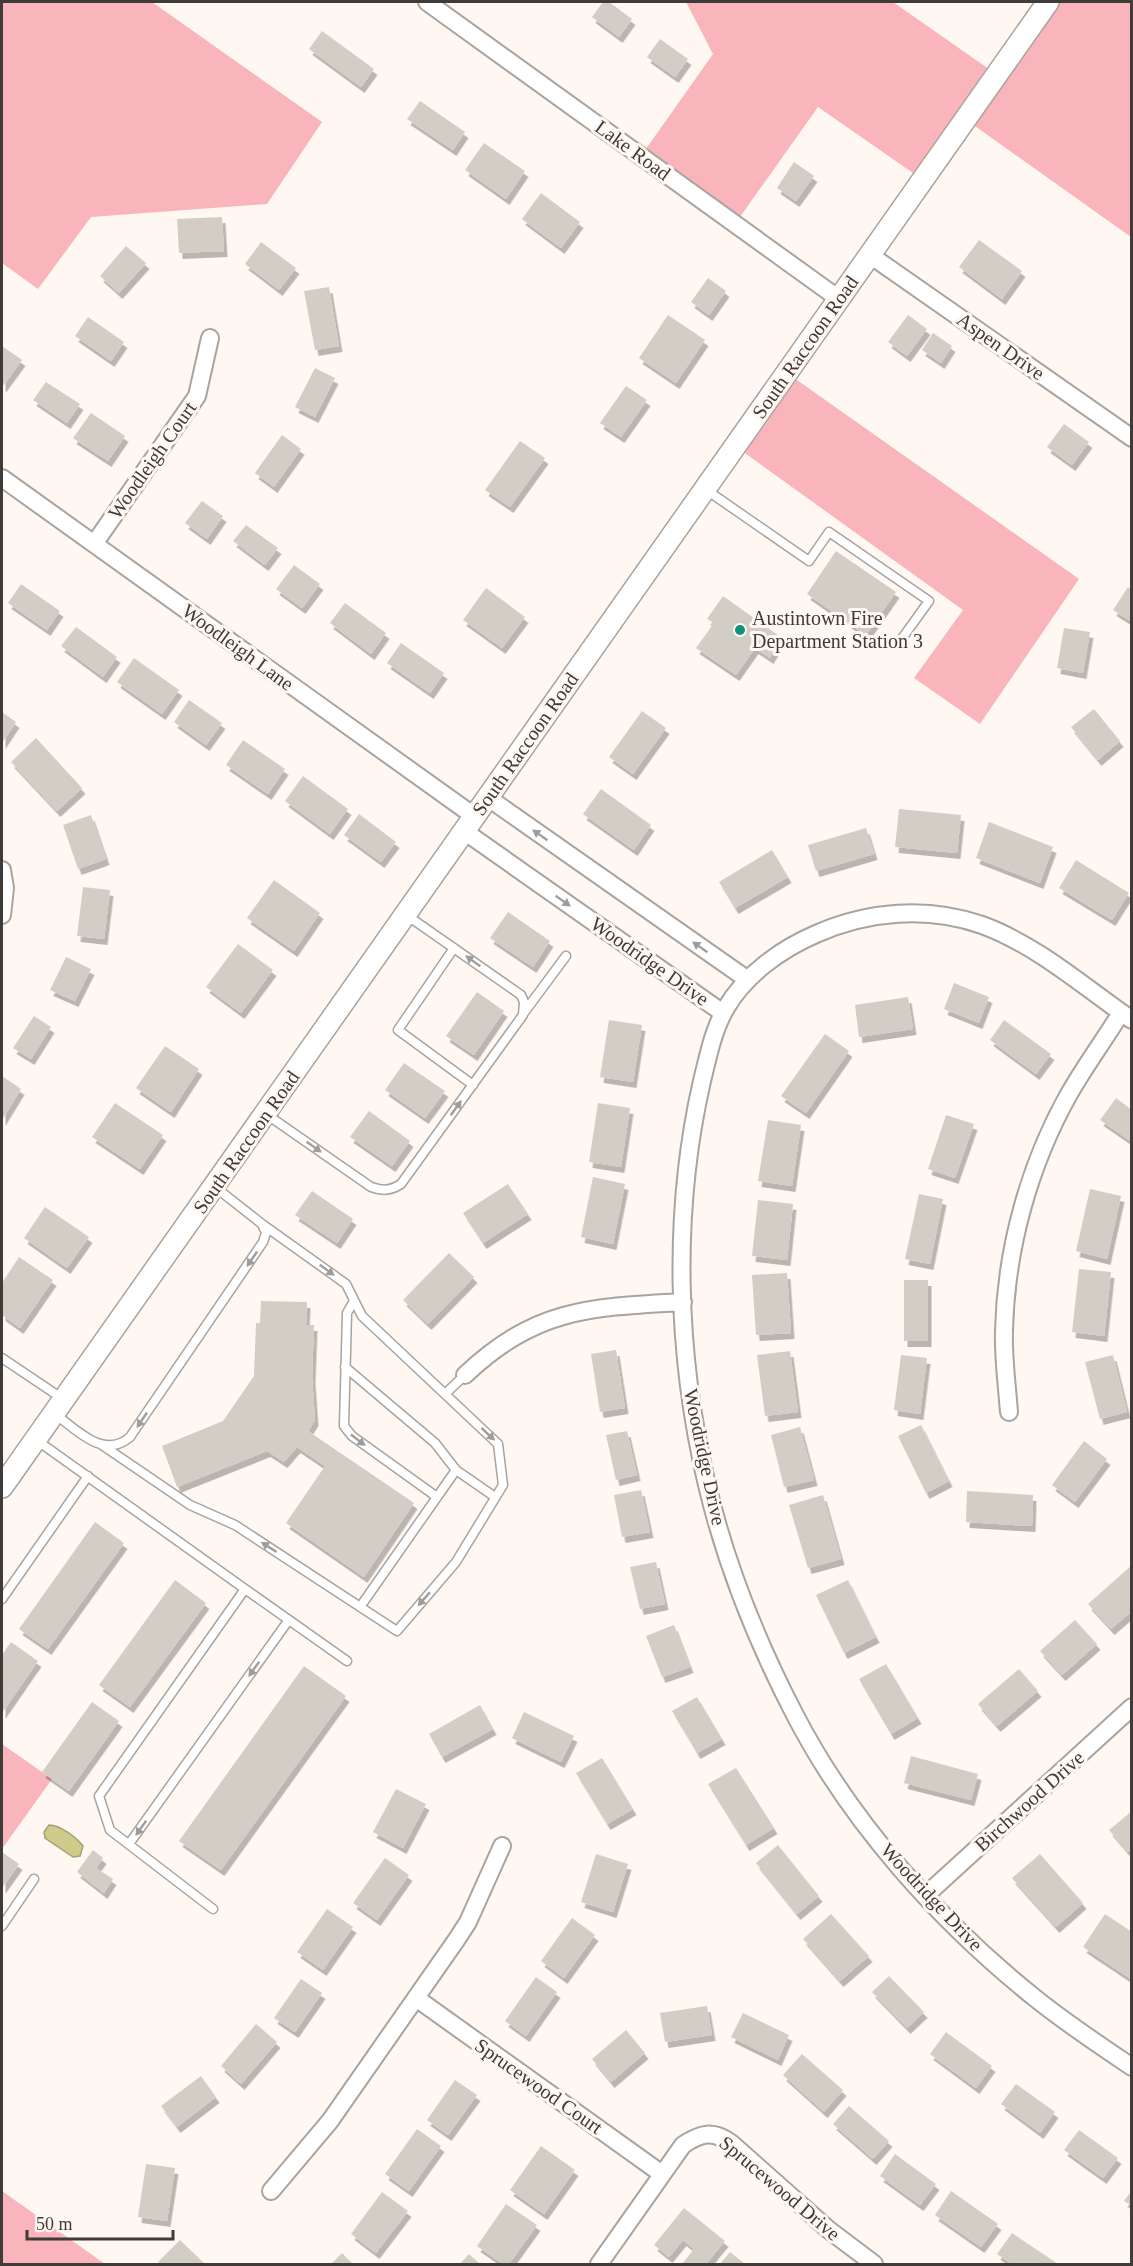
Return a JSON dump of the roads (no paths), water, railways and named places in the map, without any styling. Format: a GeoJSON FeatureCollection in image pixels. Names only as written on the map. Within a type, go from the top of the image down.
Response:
{"type":"FeatureCollection","features":[{"type":"Feature","properties":{"kind":"street","name":"Lake Road"},"geometry":{"type":"LineString","coordinates":[[427,2],[839,299]]}},
{"type":"Feature","properties":{"kind":"street","name":"South Raccoon Road"},"geometry":{"type":"LineString","coordinates":[[2,1487],[1048,2]]}},
{"type":"Feature","properties":{"kind":"street","name":"Aspen Drive"},"geometry":{"type":"LineString","coordinates":[[870,255],[1131,438]]}},
{"type":"Feature","properties":{"kind":"street","name":"Woodleigh Court"},"geometry":{"type":"LineString","coordinates":[[94,544],[197,396],[210,338]]}},
{"type":"Feature","properties":{"kind":"street","name":"Woodleigh Lane"},"geometry":{"type":"LineString","coordinates":[[2,478],[469,823]]}},
{"type":"Feature","properties":{"kind":"street","name":"Woodridge Drive"},"geometry":{"type":"LineString","coordinates":[[487,797],[748,980]]}},
{"type":"Feature","properties":{"kind":"street","name":"Woodridge Drive"},"geometry":{"type":"LineString","coordinates":[[469,823],[723,1013],[710,1046],[690,1150],[684,1199],[683,1302],[690,1396],[707,1484],[729,1564],[764,1653],[797,1719],[835,1782],[885,1849],[973,1944],[1035,1998],[1131,2067]]}},
{"type":"Feature","properties":{"kind":"street"},"geometry":{"type":"LineString","coordinates":[[2,873],[4,900],[2,915]]}},
{"type":"Feature","properties":{"kind":"street"},"geometry":{"type":"LineString","coordinates":[[723,1013],[748,980],[793,946],[830,928],[889,914],[933,914],[961,919],[1004,934],[1035,952],[1126,1017],[1070,1093],[1041,1153],[1024,1201],[1012,1255],[1004,1331],[1009,1412]]}},
{"type":"Feature","properties":{"kind":"street"},"geometry":{"type":"LineString","coordinates":[[465,1375],[508,1340],[557,1316],[601,1306],[683,1302]]}},
{"type":"Feature","properties":{"kind":"street","name":"Birchwood Drive"},"geometry":{"type":"LineString","coordinates":[[926,1895],[1131,1707]]}},
{"type":"Feature","properties":{"kind":"street"},"geometry":{"type":"LineString","coordinates":[[270,2191],[330,2121],[468,1922],[502,1846]]}},
{"type":"Feature","properties":{"kind":"street","name":"Sprucewood Court"},"geometry":{"type":"LineString","coordinates":[[416,1998],[662,2174]]}},
{"type":"Feature","properties":{"kind":"street","name":"Sprucewood Drive"},"geometry":{"type":"LineString","coordinates":[[599,2265],[683,2145],[694,2138],[714,2134],[721,2136],[829,2230],[874,2265]]}},
{"type":"Feature","properties":{"kind":"lane"},"geometry":{"type":"LineString","coordinates":[[705,489],[809,561],[829,532],[929,601],[898,644]]}},
{"type":"Feature","properties":{"kind":"lane"},"geometry":{"type":"LineString","coordinates":[[405,914],[521,996],[524,1002],[523,1015]]}},
{"type":"Feature","properties":{"kind":"lane"},"geometry":{"type":"LineString","coordinates":[[454,948],[398,1030],[472,1085]]}},
{"type":"Feature","properties":{"kind":"lane"},"geometry":{"type":"LineString","coordinates":[[266,1114],[372,1187],[388,1190],[400,1184],[566,956]]}},
{"type":"Feature","properties":{"kind":"lane"},"geometry":{"type":"LineString","coordinates":[[2,1358],[102,1445],[190,1505],[235,1525],[397,1631],[456,1562],[502,1485],[498,1444],[362,1316],[346,1284],[262,1224],[215,1186]]}},
{"type":"Feature","properties":{"kind":"lane"},"geometry":{"type":"LineString","coordinates":[[102,1445],[121,1445],[130,1437],[263,1242],[266,1233],[262,1224]]}},
{"type":"Feature","properties":{"kind":"lane"},"geometry":{"type":"LineString","coordinates":[[354,1301],[347,1313],[345,1426],[351,1436],[437,1497]]}},
{"type":"Feature","properties":{"kind":"lane"},"geometry":{"type":"LineString","coordinates":[[345,1367],[435,1443],[456,1470],[495,1497]]}},
{"type":"Feature","properties":{"kind":"lane"},"geometry":{"type":"LineString","coordinates":[[445,1394],[465,1375]]}},
{"type":"Feature","properties":{"kind":"lane"},"geometry":{"type":"LineString","coordinates":[[35,1439],[288,1622],[348,1661]]}},
{"type":"Feature","properties":{"kind":"lane"},"geometry":{"type":"LineString","coordinates":[[360,1607],[456,1470]]}},
{"type":"Feature","properties":{"kind":"lane"},"geometry":{"type":"LineString","coordinates":[[2,1599],[88,1476]]}},
{"type":"Feature","properties":{"kind":"lane"},"geometry":{"type":"LineString","coordinates":[[213,1909],[110,1830],[99,1796],[245,1589]]}},
{"type":"Feature","properties":{"kind":"lane"},"geometry":{"type":"LineString","coordinates":[[129,1844],[288,1622]]}},
{"type":"Feature","properties":{"kind":"lane"},"geometry":{"type":"LineString","coordinates":[[2,1926],[34,1879]]}},
{"type":"Feature","properties":{"kind":"place","name":"Austintown Fire Department Station 3"},"geometry":{"type":"Point","coordinates":[740,630]}}]}
